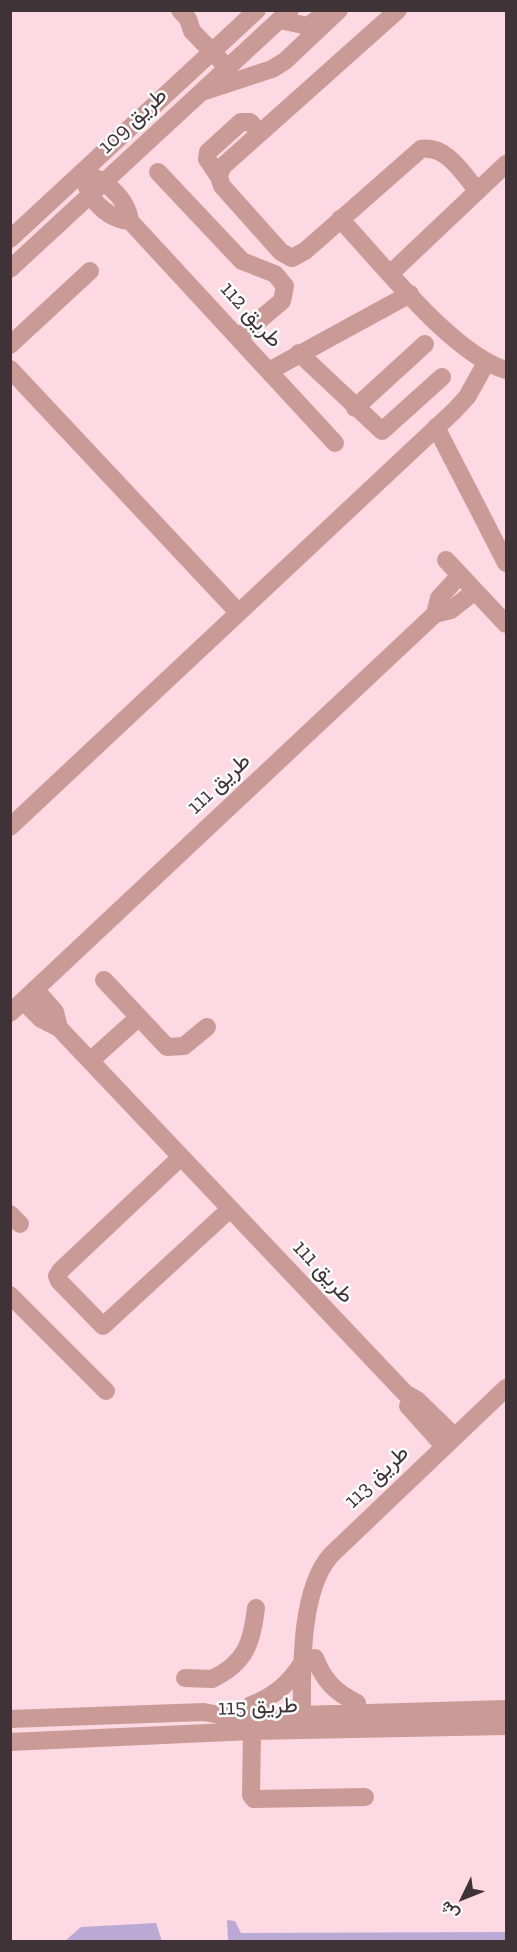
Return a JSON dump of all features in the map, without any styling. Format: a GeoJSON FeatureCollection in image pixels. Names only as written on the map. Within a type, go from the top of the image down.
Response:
{"type":"FeatureCollection","features":[{"type":"Feature","properties":{"kind":"street","name":"طريق 109"},"geometry":{"type":"LineString","coordinates":[[10,239],[257,10]]}},
{"type":"Feature","properties":{"kind":"street","name":"طريق 109"},"geometry":{"type":"LineString","coordinates":[[10,268],[232,63],[289,19],[314,10]]}},
{"type":"Feature","properties":{"kind":"street"},"geometry":{"type":"LineString","coordinates":[[289,19],[313,24],[328,10]]}},
{"type":"Feature","properties":{"kind":"street"},"geometry":{"type":"LineString","coordinates":[[201,92],[273,69],[285,61],[339,10]]}},
{"type":"Feature","properties":{"kind":"street"},"geometry":{"type":"LineString","coordinates":[[398,10],[222,167],[219,177],[222,186],[286,256],[298,257],[421,149],[431,147],[441,151],[477,190]]}},
{"type":"Feature","properties":{"kind":"street"},"geometry":{"type":"LineString","coordinates":[[184,15],[201,22],[218,48],[232,63]]}},
{"type":"Feature","properties":{"kind":"street"},"geometry":{"type":"LineString","coordinates":[[391,273],[507,164]]}},
{"type":"Feature","properties":{"kind":"street"},"geometry":{"type":"LineString","coordinates":[[83,172],[89,195]]}},
{"type":"Feature","properties":{"kind":"street","name":"طريق 112"},"geometry":{"type":"LineString","coordinates":[[83,172],[104,181],[124,203],[130,221],[334,443]]}},
{"type":"Feature","properties":{"kind":"street"},"geometry":{"type":"LineString","coordinates":[[158,172],[242,261],[267,270],[281,280],[271,298],[235,333]]}},
{"type":"Feature","properties":{"kind":"street","name":"طريق 112"},"geometry":{"type":"LineString","coordinates":[[89,195],[109,214],[130,221]]}},
{"type":"Feature","properties":{"kind":"street"},"geometry":{"type":"LineString","coordinates":[[340,219],[460,344],[486,363],[507,370]]}},
{"type":"Feature","properties":{"kind":"street"},"geometry":{"type":"LineString","coordinates":[[10,345],[90,271]]}},
{"type":"Feature","properties":{"kind":"street"},"geometry":{"type":"LineString","coordinates":[[269,371],[303,350],[322,349],[373,321],[380,310],[410,294]]}},
{"type":"Feature","properties":{"kind":"street"},"geometry":{"type":"LineString","coordinates":[[355,408],[425,344]]}},
{"type":"Feature","properties":{"kind":"street"},"geometry":{"type":"LineString","coordinates":[[303,350],[355,408],[379,430],[385,430],[442,377]]}},
{"type":"Feature","properties":{"kind":"street"},"geometry":{"type":"LineString","coordinates":[[10,827],[467,397],[486,363]]}},
{"type":"Feature","properties":{"kind":"street"},"geometry":{"type":"LineString","coordinates":[[10,369],[238,612]]}},
{"type":"Feature","properties":{"kind":"street"},"geometry":{"type":"LineString","coordinates":[[436,427],[501,539],[507,563]]}},
{"type":"Feature","properties":{"kind":"street"},"geometry":{"type":"LineString","coordinates":[[446,560],[507,624]]}},
{"type":"Feature","properties":{"kind":"street","name":"طريق 111"},"geometry":{"type":"LineString","coordinates":[[435,614],[439,598],[460,575]]}},
{"type":"Feature","properties":{"kind":"street","name":"طريق 111"},"geometry":{"type":"LineString","coordinates":[[449,1441],[417,1400],[405,1393],[59,1028],[41,1019],[23,1001],[435,614],[451,610],[475,591]]}},
{"type":"Feature","properties":{"kind":"street"},"geometry":{"type":"LineString","coordinates":[[104,980],[162,1044],[172,1048],[184,1047],[207,1028]]}},
{"type":"Feature","properties":{"kind":"street"},"geometry":{"type":"LineString","coordinates":[[90,1061],[138,1018]]}},
{"type":"Feature","properties":{"kind":"street"},"geometry":{"type":"LineString","coordinates":[[182,1157],[61,1270],[57,1276],[66,1290],[103,1326],[230,1209]]}},
{"type":"Feature","properties":{"kind":"street"},"geometry":{"type":"LineString","coordinates":[[10,1295],[106,1391]]}},
{"type":"Feature","properties":{"kind":"street","name":"طريق 113"},"geometry":{"type":"LineString","coordinates":[[307,1713],[309,1617],[314,1584],[326,1562],[449,1441],[507,1388]]}},
{"type":"Feature","properties":{"kind":"street"},"geometry":{"type":"LineString","coordinates":[[185,1678],[207,1680],[220,1674],[248,1649],[252,1639],[256,1608]]}},
{"type":"Feature","properties":{"kind":"street"},"geometry":{"type":"LineString","coordinates":[[251,1705],[285,1686],[308,1660],[334,1690],[357,1703]]}},
{"type":"Feature","properties":{"kind":"street"},"geometry":{"type":"LineString","coordinates":[[204,1712],[207,1680]]}},
{"type":"Feature","properties":{"kind":"street","name":"طريق 115"},"geometry":{"type":"LineString","coordinates":[[10,1742],[252,1731],[307,1713],[357,1703],[391,1704],[410,1711]]}},
{"type":"Feature","properties":{"kind":"street","name":"طريق 115"},"geometry":{"type":"LineString","coordinates":[[204,1712],[217,1707],[251,1705],[307,1713],[507,1725]]}},
{"type":"Feature","properties":{"kind":"street","name":"طريق 115"},"geometry":{"type":"LineString","coordinates":[[10,1719],[204,1712],[223,1717],[307,1713],[385,1715],[410,1711],[507,1709]]}},
{"type":"Feature","properties":{"kind":"street"},"geometry":{"type":"LineString","coordinates":[[252,1731],[251,1795],[254,1799],[365,1797]]}},
{"type":"Feature","properties":{"kind":"shaded area"},"geometry":{"type":"Polygon","coordinates":[[[227,1920],[235,1921],[241,1933],[506,1932],[506,1941],[182,1941],[228,1940],[227,1920]]]}},
{"type":"Feature","properties":{"kind":"shaded area"},"geometry":{"type":"Polygon","coordinates":[[[156,1923],[162,1941],[65,1941],[81,1927],[156,1923]]]}}]}
